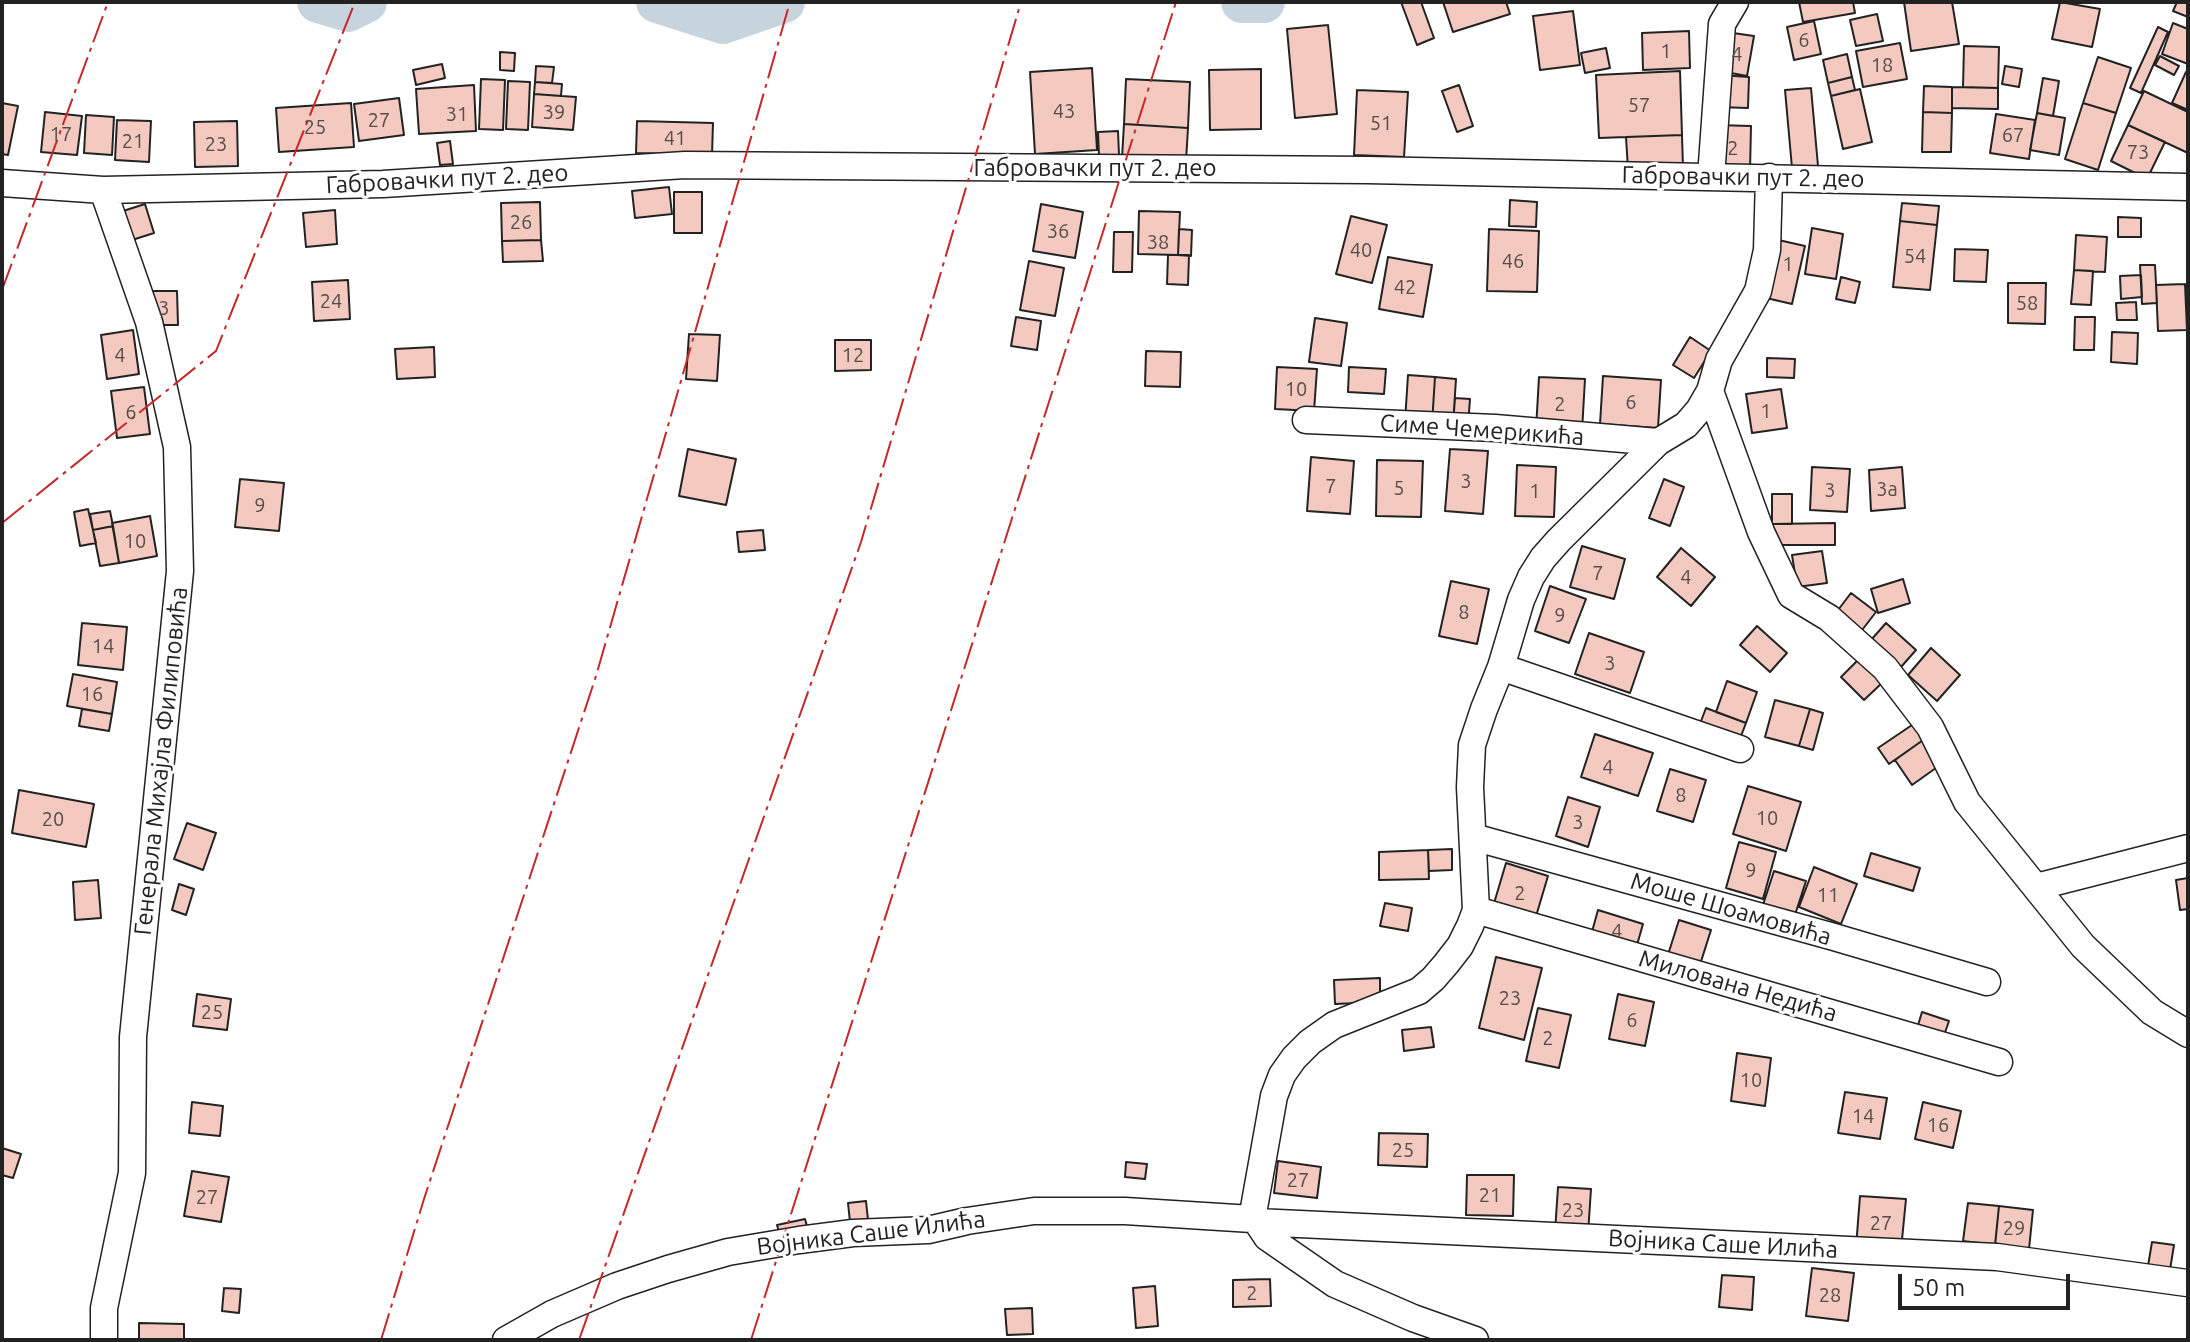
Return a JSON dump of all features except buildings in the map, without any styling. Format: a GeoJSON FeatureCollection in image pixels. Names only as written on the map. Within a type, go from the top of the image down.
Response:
{"type":"FeatureCollection","features":[{"type":"Feature","properties":{"kind":"street"},"geometry":{"type":"LineString","coordinates":[[1711,177],[1722,24],[1735,2]]}},
{"type":"Feature","properties":{"kind":"street","name":"Габровачки пут 2. део"},"geometry":{"type":"LineString","coordinates":[[2,183],[103,190],[383,184],[685,165],[1351,170],[2188,187]]}},
{"type":"Feature","properties":{"kind":"street"},"geometry":{"type":"LineString","coordinates":[[1475,1340],[1413,1318],[1335,1284],[1259,1226],[1274,1096],[1282,1075],[1310,1042],[1334,1025],[1419,991],[1460,946],[1476,910],[1470,787],[1472,745],[1501,667],[1521,600],[1543,558],[1658,442],[1686,425],[1699,410],[1710,391],[1719,360],[1758,291],[1767,250],[1769,177]]}},
{"type":"Feature","properties":{"kind":"street","name":"Генерала Михајла Филиповића"},"geometry":{"type":"LineString","coordinates":[[103,190],[149,322],[177,447],[180,571],[133,1037],[132,1173],[104,1308],[104,1340]]}},
{"type":"Feature","properties":{"kind":"street"},"geometry":{"type":"LineString","coordinates":[[1710,391],[1761,532],[1791,595],[1829,618],[1885,668],[1930,727],[1967,802],[2083,946],[2152,1012],[2188,1034]]}},
{"type":"Feature","properties":{"kind":"street","name":"Симе Чемерикића"},"geometry":{"type":"LineString","coordinates":[[1306,420],[1495,428],[1658,442]]}},
{"type":"Feature","properties":{"kind":"street"},"geometry":{"type":"LineString","coordinates":[[1501,667],[1740,749]]}},
{"type":"Feature","properties":{"kind":"street","name":"Моше Шоамовића"},"geometry":{"type":"LineString","coordinates":[[1473,837],[1987,982]]}},
{"type":"Feature","properties":{"kind":"street"},"geometry":{"type":"LineString","coordinates":[[2036,887],[2188,848]]}},
{"type":"Feature","properties":{"kind":"street","name":"Милована Недића"},"geometry":{"type":"LineString","coordinates":[[1476,910],[1999,1062]]}},
{"type":"Feature","properties":{"kind":"street","name":"Војника Саше Илића"},"geometry":{"type":"LineString","coordinates":[[506,1340],[552,1314],[617,1286],[728,1252],[853,1233],[928,1230],[1034,1211],[1125,1211],[1259,1226],[1997,1257],[2187,1283]]}},
{"type":"Feature","properties":{"kind":"waterway"},"geometry":{"type":"LineString","coordinates":[[318,2],[348,11],[366,2]]}},
{"type":"Feature","properties":{"kind":"waterway"},"geometry":{"type":"LineString","coordinates":[[657,2],[723,23],[784,2]]}},
{"type":"Feature","properties":{"kind":"waterway"},"geometry":{"type":"LineString","coordinates":[[1242,2],[1264,2]]}},
{"type":"Feature","properties":{"kind":"power"},"geometry":{"type":"LineString","coordinates":[[2,290],[108,2]]}},
{"type":"Feature","properties":{"kind":"power"},"geometry":{"type":"LineString","coordinates":[[2,523],[216,351],[355,2]]}},
{"type":"Feature","properties":{"kind":"power"},"geometry":{"type":"LineString","coordinates":[[381,1340],[424,1199],[596,676],[790,2]]}},
{"type":"Feature","properties":{"kind":"power"},"geometry":{"type":"LineString","coordinates":[[579,1340],[861,542],[1021,2]]}},
{"type":"Feature","properties":{"kind":"power"},"geometry":{"type":"LineString","coordinates":[[751,1340],[1176,2]]}}]}
